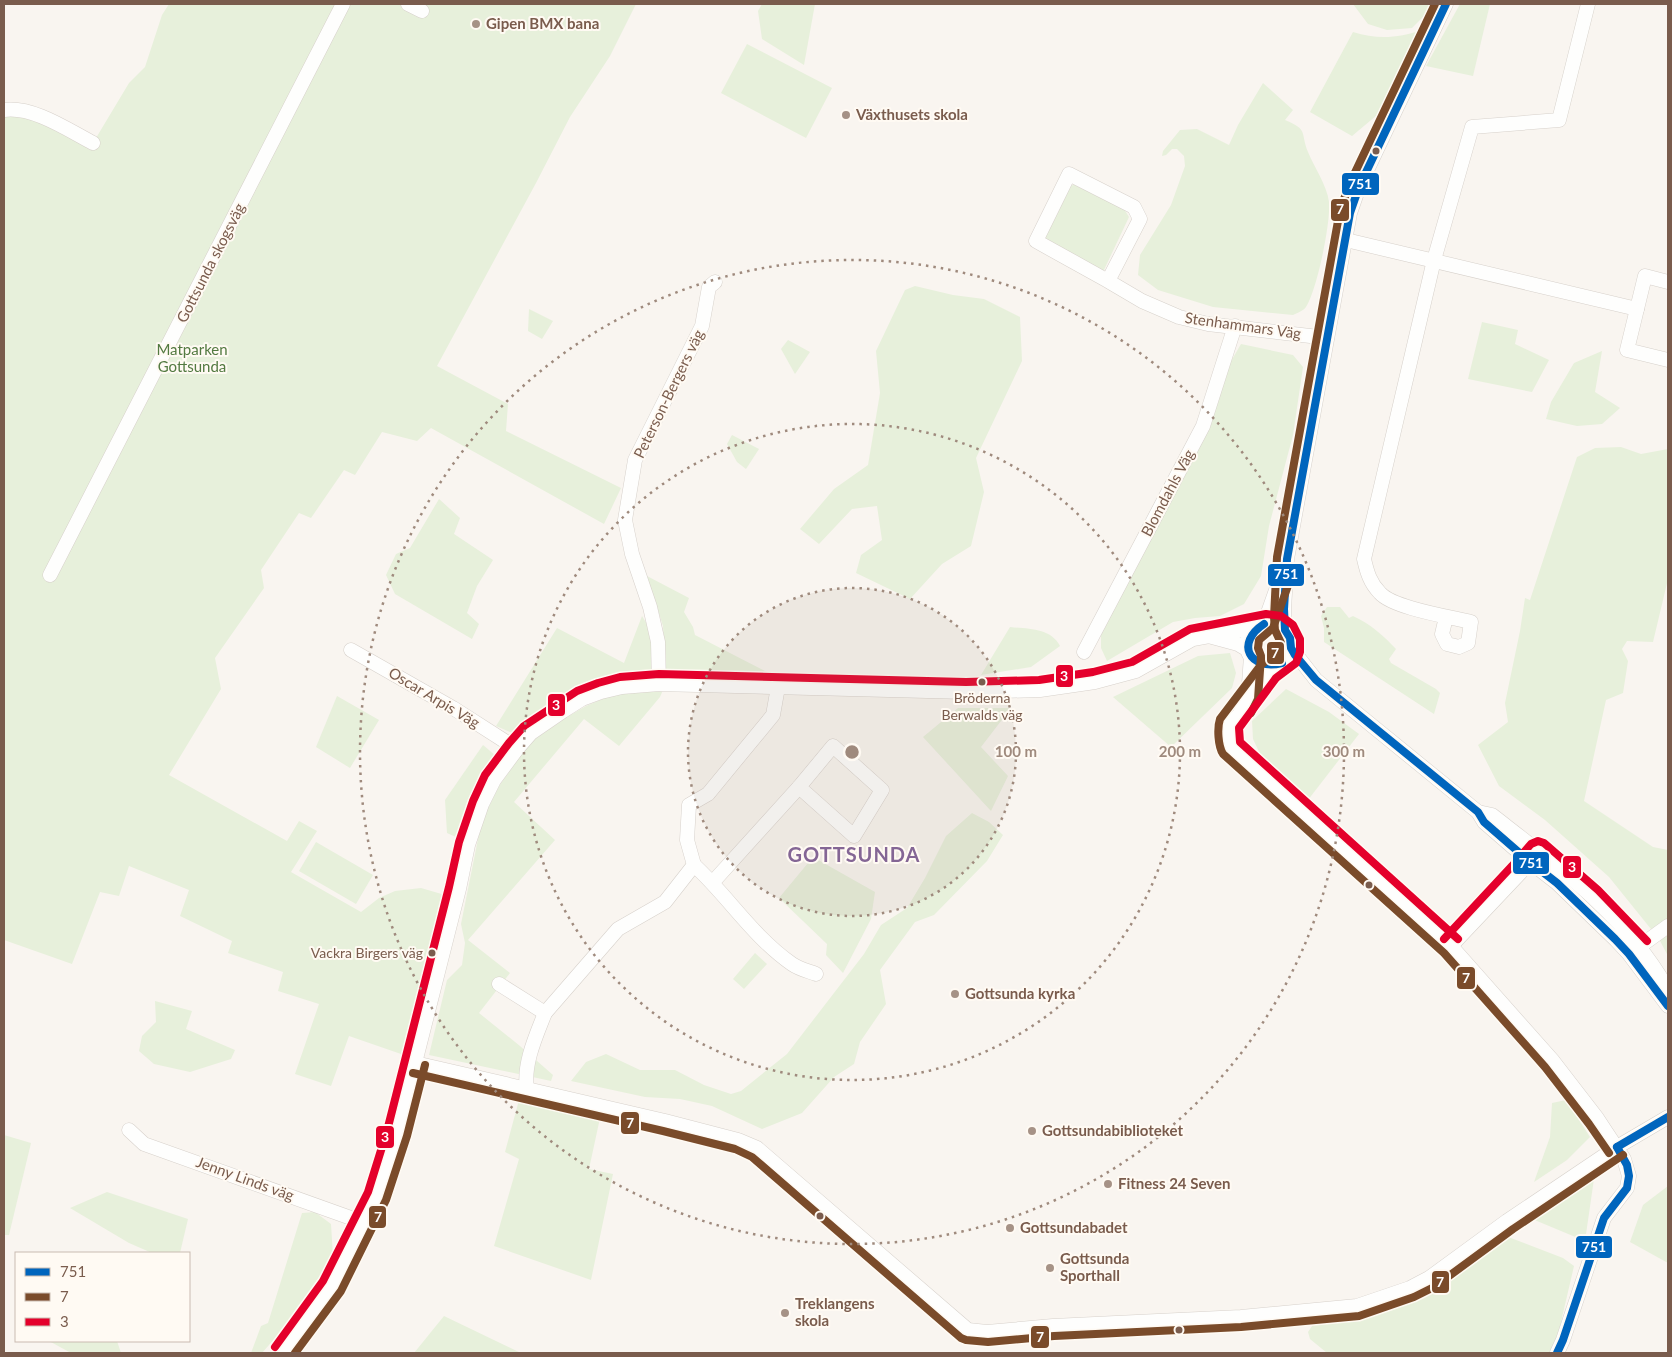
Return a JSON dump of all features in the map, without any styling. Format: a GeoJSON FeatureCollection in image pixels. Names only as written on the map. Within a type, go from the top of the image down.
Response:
{"type":"FeatureCollection","features":[{"type":"Feature","properties":{"kind":"street","name":"Gottsunda skogsväg"},"geometry":{"type":"LineString","coordinates":[[50,575],[343,4]]}},
{"type":"Feature","properties":{"kind":"street"},"geometry":{"type":"LineString","coordinates":[[408,4],[422,11]]}},
{"type":"Feature","properties":{"kind":"street"},"geometry":{"type":"LineString","coordinates":[[1285,630],[1284,610],[1287,559],[1350,213],[1359,188],[1446,4]]}},
{"type":"Feature","properties":{"kind":"street"},"geometry":{"type":"LineString","coordinates":[[1446,616],[1395,603],[1381,595],[1368,578],[1364,559],[1434,260],[1472,127],[1559,120],[1588,4]]}},
{"type":"Feature","properties":{"kind":"street"},"geometry":{"type":"LineString","coordinates":[[4,110],[23,110],[93,143]]}},
{"type":"Feature","properties":{"kind":"street","name":"Stenhammars Väg"},"geometry":{"type":"LineString","coordinates":[[1108,281],[1140,219],[1134,207],[1069,174],[1036,241],[1142,301],[1179,317],[1208,324],[1327,338]]}},
{"type":"Feature","properties":{"kind":"street"},"geometry":{"type":"LineString","coordinates":[[1346,240],[1637,309]]}},
{"type":"Feature","properties":{"kind":"street"},"geometry":{"type":"LineString","coordinates":[[1668,282],[1645,276],[1627,350],[1668,360]]}},
{"type":"Feature","properties":{"kind":"street","name":"Peterson-Bergers väg"},"geometry":{"type":"LineString","coordinates":[[659,684],[658,642],[650,607],[632,554],[625,520],[635,460],[702,326],[709,287],[715,282]]}},
{"type":"Feature","properties":{"kind":"street","name":"Blomdahls Väg"},"geometry":{"type":"LineString","coordinates":[[1084,652],[1203,426],[1235,326]]}},
{"type":"Feature","properties":{"kind":"street"},"geometry":{"type":"LineString","coordinates":[[1248,698],[1249,638],[1261,625],[1287,559]]}},
{"type":"Feature","properties":{"kind":"street"},"geometry":{"type":"LineString","coordinates":[[283,1353],[332,1286],[377,1196],[397,1134],[460,889],[468,845],[482,804],[494,780],[531,733],[582,699],[622,687],[659,684],[966,692],[1040,690],[1095,682],[1136,670],[1193,639],[1261,625],[1277,625],[1285,630],[1290,638],[1291,648],[1288,657],[1278,665],[1248,698],[1238,715],[1229,724],[1230,747],[1450,946],[1553,1061],[1597,1118],[1624,1158],[1629,1176],[1627,1188],[1604,1218],[1564,1340],[1557,1353]]}},
{"type":"Feature","properties":{"kind":"street"},"geometry":{"type":"LineString","coordinates":[[1209,636],[1238,644],[1259,664],[1265,666],[1278,665],[1316,680]]}},
{"type":"Feature","properties":{"kind":"street"},"geometry":{"type":"LineString","coordinates":[[1291,648],[1316,680],[1478,812],[1484,822],[1534,856],[1558,883],[1634,951],[1668,990]]}},
{"type":"Feature","properties":{"kind":"street","name":"Oscar Arpis Väg"},"geometry":{"type":"LineString","coordinates":[[351,650],[454,708],[517,749]]}},
{"type":"Feature","properties":{"kind":"street"},"geometry":{"type":"LineString","coordinates":[[778,687],[773,715],[708,794],[689,805],[687,840],[694,865],[713,882],[734,908],[771,946],[793,965],[816,974]]}},
{"type":"Feature","properties":{"kind":"street"},"geometry":{"type":"LineString","coordinates":[[713,882],[799,787],[833,746],[882,790],[854,836],[799,787]]}},
{"type":"Feature","properties":{"kind":"street"},"geometry":{"type":"LineString","coordinates":[[1450,946],[1534,856]]}},
{"type":"Feature","properties":{"kind":"street"},"geometry":{"type":"LineString","coordinates":[[527,1089],[525,1078],[545,1013],[618,929],[664,902],[694,865]]}},
{"type":"Feature","properties":{"kind":"street"},"geometry":{"type":"LineString","coordinates":[[1634,951],[1668,926]]}},
{"type":"Feature","properties":{"kind":"street"},"geometry":{"type":"LineString","coordinates":[[1634,951],[1668,1006]]}},
{"type":"Feature","properties":{"kind":"street"},"geometry":{"type":"LineString","coordinates":[[499,984],[545,1013]]}},
{"type":"Feature","properties":{"kind":"street"},"geometry":{"type":"LineString","coordinates":[[415,1063],[665,1121],[738,1140],[757,1148],[968,1330],[987,1332],[1061,1326],[1241,1317],[1357,1306],[1410,1288],[1429,1278],[1507,1220],[1616,1147],[1668,1117]]}},
{"type":"Feature","properties":{"kind":"street","name":"Jenny Linds väg"},"geometry":{"type":"LineString","coordinates":[[129,1130],[144,1144],[365,1223]]}},
{"type":"Feature","properties":{"kind":"green space","name":"Matparken Gottsunda"},"geometry":{"type":"Polygon","coordinates":[[[169,4],[636,4],[610,56],[570,117],[437,366],[508,404],[506,431],[621,488],[604,524],[431,428],[417,441],[382,432],[355,475],[344,470],[311,518],[299,513],[261,570],[264,588],[215,658],[221,689],[169,775],[287,841],[299,821],[317,831],[291,872],[361,912],[379,898],[395,891],[421,888],[445,895],[401,1054],[349,1036],[331,1086],[295,1074],[319,1004],[278,991],[283,972],[228,953],[232,941],[180,916],[189,890],[129,866],[119,896],[100,892],[72,964],[4,940],[4,110],[93,143],[129,83],[145,67],[162,15],[169,4]]]}},
{"type":"Feature","properties":{"kind":"green space"},"geometry":{"type":"Polygon","coordinates":[[[762,4],[815,4],[804,65],[762,39],[758,11],[762,4]]]}},
{"type":"Feature","properties":{"kind":"green space"},"geometry":{"type":"Polygon","coordinates":[[[1353,4],[1432,4],[1427,13],[1412,28],[1387,30],[1368,24],[1353,4]]]}},
{"type":"Feature","properties":{"kind":"green space"},"geometry":{"type":"Polygon","coordinates":[[[1460,4],[1490,4],[1473,76],[1426,66],[1460,4]]]}},
{"type":"Feature","properties":{"kind":"green space"},"geometry":{"type":"Polygon","coordinates":[[[1422,30],[1383,110],[1352,136],[1310,112],[1353,32],[1362,35],[1388,37],[1422,30]]]}},
{"type":"Feature","properties":{"kind":"green space"},"geometry":{"type":"Polygon","coordinates":[[[747,44],[832,88],[806,138],[721,93],[747,44]]]}},
{"type":"Feature","properties":{"kind":"green space"},"geometry":{"type":"Polygon","coordinates":[[[1263,83],[1293,110],[1285,120],[1301,129],[1308,152],[1323,183],[1329,202],[1326,240],[1315,286],[1306,307],[1293,315],[1213,307],[1158,290],[1138,275],[1140,255],[1171,205],[1185,166],[1184,156],[1177,149],[1172,149],[1162,156],[1163,151],[1180,130],[1197,129],[1229,145],[1238,125],[1263,83]]]}},
{"type":"Feature","properties":{"kind":"green space"},"geometry":{"type":"Polygon","coordinates":[[[1076,184],[1124,209],[1129,217],[1103,272],[1045,238],[1070,186],[1076,184]]]}},
{"type":"Feature","properties":{"kind":"green space"},"geometry":{"type":"Polygon","coordinates":[[[915,286],[953,295],[984,299],[1020,317],[1022,361],[976,458],[984,492],[971,546],[942,564],[910,599],[856,573],[861,555],[882,540],[877,506],[852,509],[819,544],[800,529],[834,489],[868,465],[880,393],[876,351],[905,290],[915,286]]]}},
{"type":"Feature","properties":{"kind":"green space"},"geometry":{"type":"Polygon","coordinates":[[[529,309],[553,321],[542,339],[528,331],[529,309]]]}},
{"type":"Feature","properties":{"kind":"green space"},"geometry":{"type":"Polygon","coordinates":[[[1482,322],[1518,330],[1515,344],[1549,360],[1532,392],[1468,379],[1482,322]]]}},
{"type":"Feature","properties":{"kind":"green space"},"geometry":{"type":"Polygon","coordinates":[[[788,340],[810,352],[795,374],[781,349],[788,340]]]}},
{"type":"Feature","properties":{"kind":"green space"},"geometry":{"type":"Polygon","coordinates":[[[1241,344],[1293,355],[1303,367],[1293,435],[1269,526],[1261,576],[1244,604],[1220,616],[1173,622],[1107,661],[1101,648],[1101,635],[1196,441],[1219,382],[1241,344]]]}},
{"type":"Feature","properties":{"kind":"green space"},"geometry":{"type":"Polygon","coordinates":[[[1602,351],[1595,392],[1620,408],[1602,424],[1577,426],[1546,419],[1551,402],[1574,363],[1602,351]]]}},
{"type":"Feature","properties":{"kind":"green space"},"geometry":{"type":"Polygon","coordinates":[[[732,435],[759,449],[746,469],[737,462],[727,444],[732,435]]]}},
{"type":"Feature","properties":{"kind":"green space"},"geometry":{"type":"Polygon","coordinates":[[[1621,447],[1641,454],[1668,449],[1668,579],[1653,642],[1627,641],[1622,649],[1628,661],[1623,693],[1606,700],[1584,801],[1653,847],[1668,850],[1668,956],[1659,939],[1609,877],[1545,820],[1499,786],[1478,745],[1508,722],[1505,703],[1525,598],[1530,600],[1577,457],[1595,448],[1621,447]]]}},
{"type":"Feature","properties":{"kind":"green space"},"geometry":{"type":"Polygon","coordinates":[[[439,499],[460,518],[454,534],[493,560],[477,586],[467,613],[479,624],[472,639],[395,594],[386,575],[396,554],[410,548],[439,499]]]}},
{"type":"Feature","properties":{"kind":"green space"},"geometry":{"type":"Polygon","coordinates":[[[647,576],[689,598],[684,612],[693,627],[695,635],[771,674],[745,679],[673,674],[665,668],[663,626],[647,576]]]}},
{"type":"Feature","properties":{"kind":"green space"},"geometry":{"type":"Polygon","coordinates":[[[1327,607],[1340,607],[1349,618],[1353,616],[1376,630],[1396,649],[1389,659],[1391,663],[1440,693],[1434,714],[1324,642],[1324,628],[1321,616],[1327,607]]]}},
{"type":"Feature","properties":{"kind":"green space"},"geometry":{"type":"Polygon","coordinates":[[[642,616],[658,642],[654,676],[610,681],[586,688],[543,712],[517,735],[496,726],[557,628],[624,663],[642,616]]]}},
{"type":"Feature","properties":{"kind":"green space"},"geometry":{"type":"Polygon","coordinates":[[[1010,627],[1039,630],[1051,636],[1060,646],[1031,667],[981,675],[1010,627]]]}},
{"type":"Feature","properties":{"kind":"green space"},"geometry":{"type":"Polygon","coordinates":[[[1230,653],[1236,673],[1232,688],[1171,747],[1113,697],[1198,656],[1230,653]]]}},
{"type":"Feature","properties":{"kind":"green space"},"geometry":{"type":"Polygon","coordinates":[[[1286,689],[1329,712],[1359,734],[1308,800],[1261,756],[1253,739],[1252,721],[1286,689]]]}},
{"type":"Feature","properties":{"kind":"green space"},"geometry":{"type":"Polygon","coordinates":[[[663,690],[660,697],[619,746],[584,719],[514,802],[555,840],[468,940],[510,973],[479,1013],[553,1075],[551,1081],[429,1055],[447,980],[462,965],[465,943],[461,924],[479,834],[487,810],[499,786],[535,739],[567,717],[605,698],[626,693],[663,690]]]}},
{"type":"Feature","properties":{"kind":"green space"},"geometry":{"type":"Polygon","coordinates":[[[337,696],[379,720],[350,768],[316,747],[337,696]]]}},
{"type":"Feature","properties":{"kind":"green space"},"geometry":{"type":"Polygon","coordinates":[[[958,708],[1011,708],[981,747],[1008,776],[991,811],[923,737],[958,708]]]}},
{"type":"Feature","properties":{"kind":"green space"},"geometry":{"type":"Polygon","coordinates":[[[483,745],[496,756],[458,838],[447,833],[445,800],[483,745]]]}},
{"type":"Feature","properties":{"kind":"green space"},"geometry":{"type":"Polygon","coordinates":[[[972,813],[989,822],[1003,835],[987,861],[934,915],[915,922],[880,970],[886,1004],[860,1042],[854,1064],[834,1077],[802,1113],[762,1129],[712,1106],[680,1099],[645,1097],[571,1081],[586,1062],[606,1054],[640,1070],[675,1070],[704,1085],[731,1094],[741,1091],[787,1054],[864,954],[881,925],[907,908],[925,878],[946,836],[972,813]]]}},
{"type":"Feature","properties":{"kind":"green space"},"geometry":{"type":"Polygon","coordinates":[[[316,842],[373,875],[356,904],[299,871],[316,842]]]}},
{"type":"Feature","properties":{"kind":"green space"},"geometry":{"type":"Polygon","coordinates":[[[813,857],[875,892],[871,919],[843,973],[826,955],[827,944],[779,898],[813,857]]]}},
{"type":"Feature","properties":{"kind":"green space"},"geometry":{"type":"Polygon","coordinates":[[[755,953],[767,964],[744,989],[733,979],[755,953]]]}},
{"type":"Feature","properties":{"kind":"green space"},"geometry":{"type":"Polygon","coordinates":[[[155,1001],[192,1011],[186,1029],[235,1050],[231,1059],[190,1072],[154,1064],[139,1051],[142,1036],[156,1022],[155,1001]]]}},
{"type":"Feature","properties":{"kind":"green space"},"geometry":{"type":"Polygon","coordinates":[[[519,1100],[600,1118],[589,1169],[613,1174],[591,1280],[494,1246],[519,1159],[505,1152],[519,1100]]]}},
{"type":"Feature","properties":{"kind":"green space"},"geometry":{"type":"Polygon","coordinates":[[[1566,1100],[1590,1137],[1567,1160],[1534,1182],[1550,1137],[1552,1103],[1566,1100]]]}},
{"type":"Feature","properties":{"kind":"green space"},"geometry":{"type":"Polygon","coordinates":[[[4,1135],[31,1143],[9,1235],[4,1235],[4,1135]]]}},
{"type":"Feature","properties":{"kind":"green space"},"geometry":{"type":"Polygon","coordinates":[[[1595,1172],[1585,1241],[1525,1216],[1595,1172]]]}},
{"type":"Feature","properties":{"kind":"green space"},"geometry":{"type":"Polygon","coordinates":[[[1668,1186],[1668,1263],[1630,1242],[1643,1205],[1668,1186]]]}},
{"type":"Feature","properties":{"kind":"green space"},"geometry":{"type":"Polygon","coordinates":[[[107,1192],[188,1219],[180,1252],[150,1252],[129,1243],[70,1208],[107,1192]]]}},
{"type":"Feature","properties":{"kind":"green space"},"geometry":{"type":"Polygon","coordinates":[[[315,1212],[331,1224],[333,1256],[289,1322],[262,1353],[251,1353],[261,1326],[268,1323],[302,1213],[315,1212]]]}},
{"type":"Feature","properties":{"kind":"green space"},"geometry":{"type":"Polygon","coordinates":[[[1503,1235],[1563,1258],[1574,1266],[1558,1335],[1550,1353],[1327,1353],[1310,1339],[1308,1332],[1318,1317],[1365,1312],[1419,1293],[1437,1284],[1503,1235]]]}},
{"type":"Feature","properties":{"kind":"green space"},"geometry":{"type":"Polygon","coordinates":[[[444,1316],[521,1353],[414,1353],[444,1316]]]}},
{"type":"Feature","properties":{"kind":"green space"},"geometry":{"type":"Polygon","coordinates":[[[51,1342],[117,1342],[121,1353],[71,1353],[51,1342]]]}},
{"type":"Feature","properties":{"kind":"transit line","name":"7"},"geometry":{"type":"LineString","coordinates":[[1435,4],[1350,183],[1340,210],[1277,557],[1274,617],[1275,630],[1281,643],[1281,648],[1261,665],[1220,719],[1218,727],[1219,742],[1223,754],[1444,953],[1545,1067],[1609,1153]]}},
{"type":"Feature","properties":{"kind":"transit line","name":"751"},"geometry":{"type":"LineString","coordinates":[[1446,4],[1359,187],[1350,213],[1287,559],[1284,609],[1285,630],[1290,638],[1291,648],[1295,655],[1316,680],[1478,812],[1484,822],[1557,883],[1629,954],[1668,1006]]}},
{"type":"Feature","properties":{"kind":"transit line","name":"7"},"geometry":{"type":"LineString","coordinates":[[1251,713],[1258,699],[1261,656],[1258,648],[1259,640],[1273,628],[1290,580]]}},
{"type":"Feature","properties":{"kind":"transit line","name":"3"},"geometry":{"type":"LineString","coordinates":[[275,1347],[323,1281],[368,1192],[387,1131],[459,842],[473,801],[485,775],[524,726],[577,691],[598,683],[620,677],[659,674],[966,682],[1039,680],[1093,672],[1132,662],[1190,629],[1266,614],[1281,616],[1293,625],[1300,639],[1300,652],[1296,663],[1276,678],[1239,728],[1240,742],[1458,939]]}},
{"type":"Feature","properties":{"kind":"transit line","name":"751"},"geometry":{"type":"LineString","coordinates":[[1264,624],[1255,631],[1250,639],[1248,647],[1250,654],[1261,663],[1282,663]]}},
{"type":"Feature","properties":{"kind":"transit line","name":"3"},"geometry":{"type":"LineString","coordinates":[[1444,939],[1531,844],[1538,841],[1544,843],[1598,890],[1647,941]]}},
{"type":"Feature","properties":{"kind":"transit line","name":"7"},"geometry":{"type":"LineString","coordinates":[[295,1353],[341,1291],[386,1200],[407,1136],[425,1065]]}},
{"type":"Feature","properties":{"kind":"transit line","name":"7"},"geometry":{"type":"LineString","coordinates":[[413,1073],[735,1149],[752,1157],[961,1338],[988,1342],[1054,1336],[1241,1327],[1359,1316],[1414,1297],[1434,1287],[1513,1229],[1623,1155]]}},
{"type":"Feature","properties":{"kind":"transit line","name":"751"},"geometry":{"type":"LineString","coordinates":[[1617,1147],[1668,1117]]}},
{"type":"Feature","properties":{"kind":"transit line","name":"751"},"geometry":{"type":"LineString","coordinates":[[1557,1353],[1604,1218],[1627,1188],[1629,1176],[1627,1165],[1617,1147]]}},
{"type":"Feature","properties":{"kind":"place","name":"Gipen BMX bana"},"geometry":{"type":"Point","coordinates":[476,24]}},
{"type":"Feature","properties":{"kind":"place","name":"Växthusets skola"},"geometry":{"type":"Point","coordinates":[846,115]}},
{"type":"Feature","properties":{"kind":"place","name":"Bröderna Berwalds väg"},"geometry":{"type":"Point","coordinates":[982,682]}},
{"type":"Feature","properties":{"kind":"place","name":"Vackra Birgers väg"},"geometry":{"type":"Point","coordinates":[432,953]}},
{"type":"Feature","properties":{"kind":"place","name":"Gottsunda kyrka"},"geometry":{"type":"Point","coordinates":[955,994]}},
{"type":"Feature","properties":{"kind":"place","name":"Gottsundabiblioteket"},"geometry":{"type":"Point","coordinates":[1032,1131]}},
{"type":"Feature","properties":{"kind":"place","name":"Fitness 24 Seven"},"geometry":{"type":"Point","coordinates":[1108,1184]}},
{"type":"Feature","properties":{"kind":"place","name":"Gottsundabadet"},"geometry":{"type":"Point","coordinates":[1010,1228]}},
{"type":"Feature","properties":{"kind":"place","name":"Gottsunda Sporthall"},"geometry":{"type":"Point","coordinates":[1050,1268]}},
{"type":"Feature","properties":{"kind":"place","name":"Treklangens skola"},"geometry":{"type":"Point","coordinates":[785,1313]}},
{"type":"Feature","properties":{"kind":"district","name":"GOTTSUNDA"},"geometry":{"type":"Point","coordinates":[854,855]}}]}
